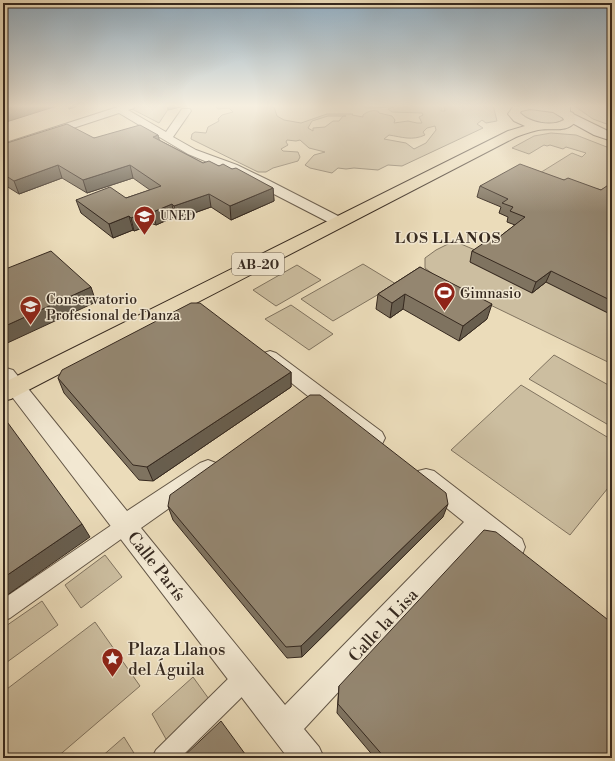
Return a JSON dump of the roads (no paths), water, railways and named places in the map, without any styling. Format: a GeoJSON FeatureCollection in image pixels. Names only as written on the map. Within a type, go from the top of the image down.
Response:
{"type":"FeatureCollection","features":[{"type":"Feature","properties":{"kind":"main road"},"geometry":{"type":"LineString","coordinates":[[7,382],[56,350],[333,219],[483,141]]}},
{"type":"Feature","properties":{"kind":"main road","name":"AB-20"},"geometry":{"type":"LineString","coordinates":[[7,382],[192,297],[333,219],[498,141]]}},
{"type":"Feature","properties":{"kind":"street"},"geometry":{"type":"LineString","coordinates":[[3,148],[26,141]]}},
{"type":"Feature","properties":{"kind":"street"},"geometry":{"type":"LineString","coordinates":[[171,141],[192,152],[233,168],[264,183],[333,219]]}},
{"type":"Feature","properties":{"kind":"street"},"geometry":{"type":"LineString","coordinates":[[192,297],[210,312]]}},
{"type":"Feature","properties":{"kind":"street"},"geometry":{"type":"LineString","coordinates":[[254,345],[309,398],[390,450]]}},
{"type":"Feature","properties":{"kind":"street","name":"Calle París"},"geometry":{"type":"LineString","coordinates":[[7,382],[125,526],[308,758]]}},
{"type":"Feature","properties":{"kind":"street"},"geometry":{"type":"LineString","coordinates":[[3,611],[225,456]]}},
{"type":"Feature","properties":{"kind":"street"},"geometry":{"type":"LineString","coordinates":[[408,464],[531,561]]}},
{"type":"Feature","properties":{"kind":"street","name":"Calle la Lisa"},"geometry":{"type":"LineString","coordinates":[[284,727],[306,706],[481,521]]}},
{"type":"Feature","properties":{"kind":"street"},"geometry":{"type":"LineString","coordinates":[[164,758],[245,678]]}},
{"type":"Feature","properties":{"kind":"place","name":"UNED"},"geometry":{"type":"Point","coordinates":[145,236]}},
{"type":"Feature","properties":{"kind":"place","name":"Gimnasio"},"geometry":{"type":"Point","coordinates":[444,312]}},
{"type":"Feature","properties":{"kind":"place","name":"Conservatorio Profesional de Danza"},"geometry":{"type":"Point","coordinates":[30,326]}},
{"type":"Feature","properties":{"kind":"place","name":"Plaza Llanos del Águila"},"geometry":{"type":"Point","coordinates":[113,678]}},
{"type":"Feature","properties":{"kind":"district","name":"LOS LLANOS"},"geometry":{"type":"Point","coordinates":[448,238]}}]}
